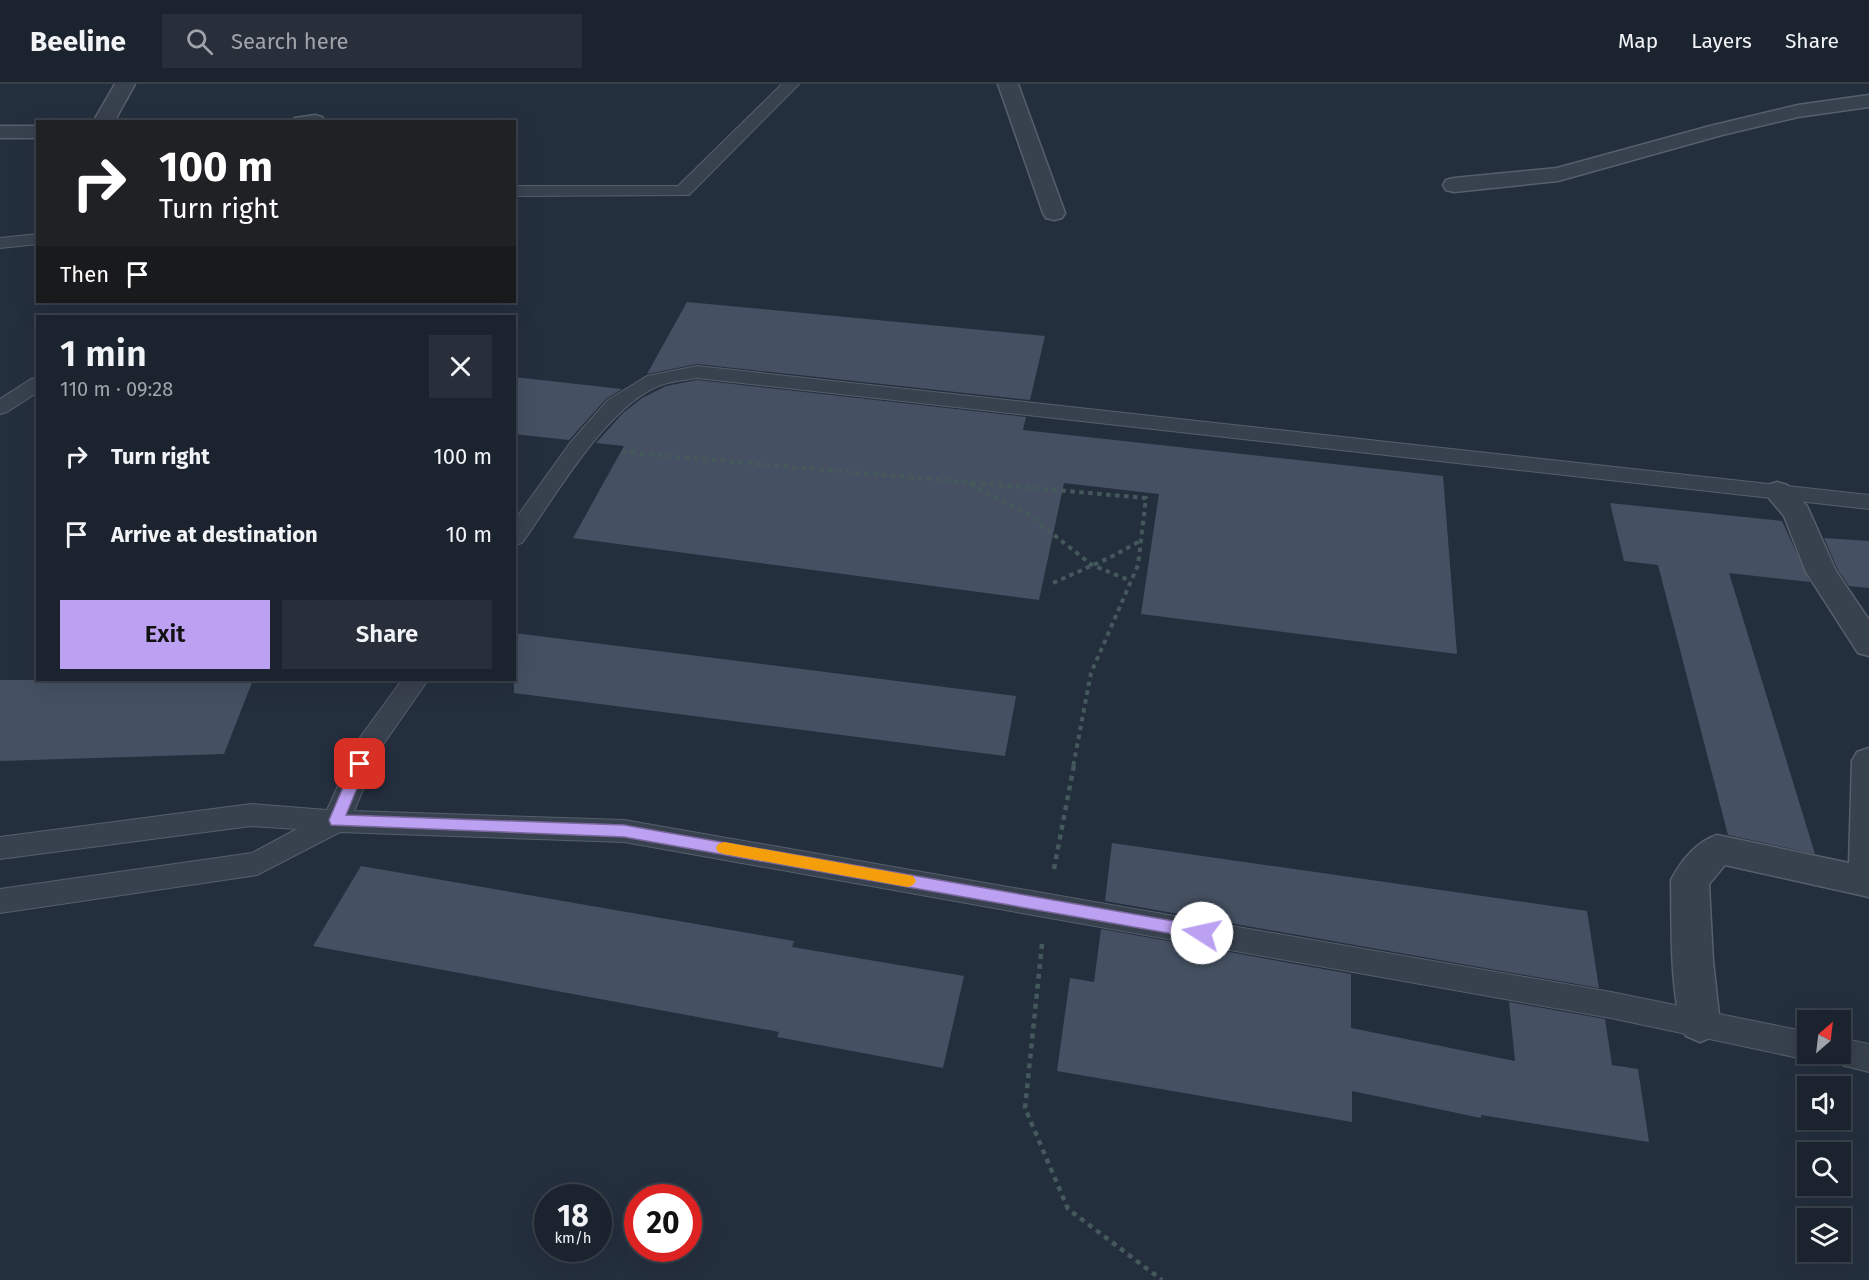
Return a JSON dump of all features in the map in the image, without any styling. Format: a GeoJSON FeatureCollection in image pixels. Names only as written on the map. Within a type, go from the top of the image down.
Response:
{"type":"FeatureCollection","features":[{"type":"Feature","properties":{"kind":"street"},"geometry":{"type":"LineString","coordinates":[[104,120],[125,84]]}},
{"type":"Feature","properties":{"kind":"street"},"geometry":{"type":"LineString","coordinates":[[1008,84],[1054,213]]}},
{"type":"Feature","properties":{"kind":"street"},"geometry":{"type":"LineString","coordinates":[[1454,185],[1558,174],[1717,130],[1798,111],[1869,101]]}},
{"type":"Feature","properties":{"kind":"street"},"geometry":{"type":"LineString","coordinates":[[0,132],[36,132]]}},
{"type":"Feature","properties":{"kind":"street"},"geometry":{"type":"LineString","coordinates":[[1777,491],[1797,513],[1821,572],[1869,645]]}},
{"type":"Feature","properties":{"kind":"street"},"geometry":{"type":"LineString","coordinates":[[1869,761],[1867,866],[1869,872]]}},
{"type":"Feature","properties":{"kind":"street"},"geometry":{"type":"LineString","coordinates":[[1700,1024],[1693,961],[1690,880],[1717,849],[1869,882]]}},
{"type":"Feature","properties":{"kind":"lane"},"geometry":{"type":"LineString","coordinates":[[516,191],[683,191],[791,84]]}},
{"type":"Feature","properties":{"kind":"lane"},"geometry":{"type":"LineString","coordinates":[[0,243],[36,239]]}},
{"type":"Feature","properties":{"kind":"lane"},"geometry":{"type":"LineString","coordinates":[[516,535],[578,448],[615,404],[654,380],[697,372],[1869,502]]}},
{"type":"Feature","properties":{"kind":"lane"},"geometry":{"type":"LineString","coordinates":[[0,408],[36,384]]}},
{"type":"Feature","properties":{"kind":"lane"},"geometry":{"type":"LineString","coordinates":[[0,902],[257,864],[336,820],[368,746],[414,681]]}},
{"type":"Feature","properties":{"kind":"lane"},"geometry":{"type":"LineString","coordinates":[[0,848],[251,815],[624,831],[1576,999],[1797,1044]]}},
{"type":"Feature","properties":{"kind":"lane"},"geometry":{"type":"LineString","coordinates":[[1851,1054],[1869,1058]]}},
{"type":"Feature","properties":{"kind":"path"},"geometry":{"type":"LineString","coordinates":[[578,448],[1146,498]]}},
{"type":"Feature","properties":{"kind":"path"},"geometry":{"type":"LineString","coordinates":[[967,482],[1025,512],[1092,565],[1131,581]]}},
{"type":"Feature","properties":{"kind":"path"},"geometry":{"type":"LineString","coordinates":[[1053,583],[1141,541]]}},
{"type":"Feature","properties":{"kind":"building"},"geometry":{"type":"Polygon","coordinates":[[[687,302],[1045,336],[1030,400],[697,364],[647,374],[687,302]]]}},
{"type":"Feature","properties":{"kind":"building"},"geometry":{"type":"Polygon","coordinates":[[[516,377],[622,389],[606,399],[569,440],[516,434],[516,377]]]}},
{"type":"Feature","properties":{"kind":"building"},"geometry":{"type":"Polygon","coordinates":[[[697,380],[1026,417],[1023,430],[1443,476],[1457,654],[1141,614],[1159,494],[1064,483],[1039,600],[573,538],[624,446],[596,443],[623,413],[642,398],[666,386],[697,380]]]}},
{"type":"Feature","properties":{"kind":"building"},"geometry":{"type":"Polygon","coordinates":[[[1610,503],[1782,521],[1810,582],[1729,573],[1815,854],[1728,835],[1658,565],[1624,561],[1610,503]]]}},
{"type":"Feature","properties":{"kind":"building"},"geometry":{"type":"Polygon","coordinates":[[[1824,538],[1869,541],[1869,588],[1849,586],[1838,570],[1824,538]]]}},
{"type":"Feature","properties":{"kind":"building"},"geometry":{"type":"Polygon","coordinates":[[[516,633],[1016,696],[1005,756],[514,693],[516,633]]]}},
{"type":"Feature","properties":{"kind":"building"},"geometry":{"type":"Polygon","coordinates":[[[0,680],[253,681],[224,754],[0,761],[0,680]]]}},
{"type":"Feature","properties":{"kind":"building"},"geometry":{"type":"Polygon","coordinates":[[[1112,843],[1587,911],[1599,988],[1105,901],[1112,843]]]}},
{"type":"Feature","properties":{"kind":"building"},"geometry":{"type":"Polygon","coordinates":[[[361,866],[794,941],[792,947],[964,976],[943,1068],[777,1037],[779,1032],[313,946],[361,866]]]}},
{"type":"Feature","properties":{"kind":"building"},"geometry":{"type":"Polygon","coordinates":[[[1101,929],[1351,974],[1351,1028],[1515,1061],[1509,1002],[1605,1019],[1612,1065],[1638,1069],[1649,1142],[1481,1115],[1481,1118],[1352,1091],[1352,1122],[1057,1071],[1070,978],[1094,982],[1101,929]]]}},
{"type":"Feature","properties":{"kind":"slow traffic"},"geometry":{"type":"LineString","coordinates":[[724,848],[908,881]]}},
{"type":"Feature","properties":{"kind":"route"},"geometry":{"type":"LineString","coordinates":[[360,764],[336,820],[624,831],[1202,933]]}}]}
